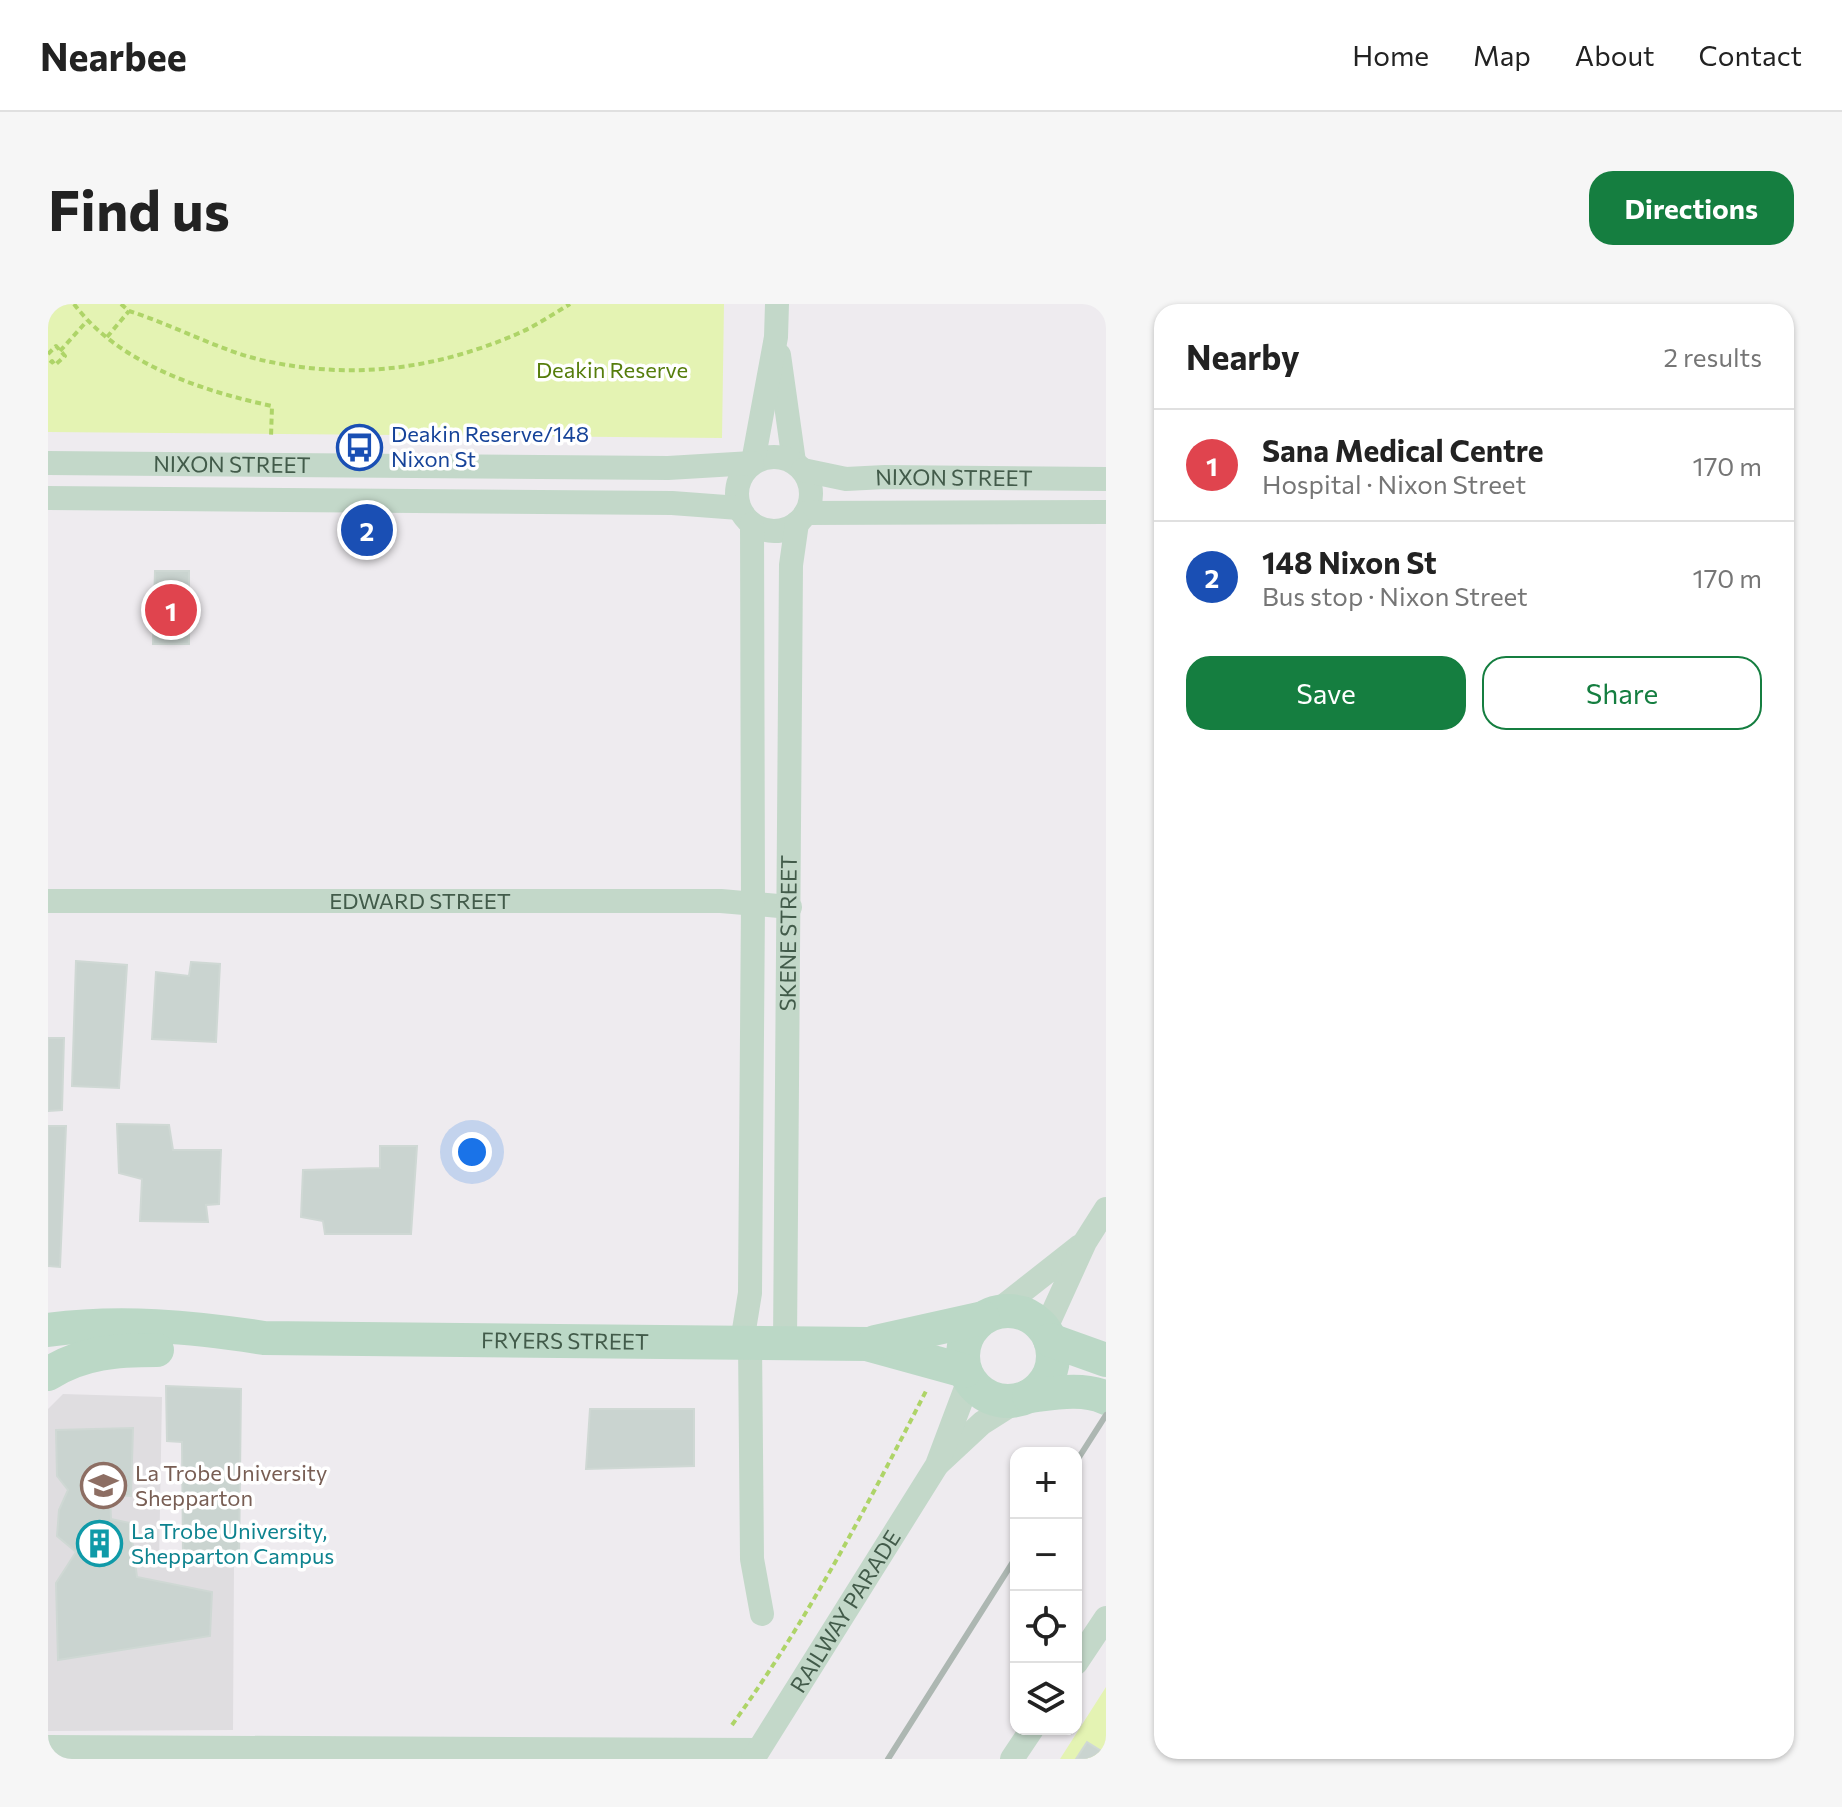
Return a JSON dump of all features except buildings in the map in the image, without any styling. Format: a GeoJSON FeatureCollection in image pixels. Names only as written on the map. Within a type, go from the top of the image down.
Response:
{"type":"FeatureCollection","features":[{"type":"Feature","properties":{"kind":"street"},"geometry":{"type":"LineString","coordinates":[[752,463],[776,337],[777,304]]}},
{"type":"Feature","properties":{"kind":"street"},"geometry":{"type":"LineString","coordinates":[[776,337],[799,466],[812,491],[801,518],[789,528],[770,531],[745,516],[736,496],[743,472],[752,463],[773,456],[799,466]]}},
{"type":"Feature","properties":{"kind":"street","name":"NIXON STREET"},"geometry":{"type":"LineString","coordinates":[[48,463],[668,468],[752,463]]}},
{"type":"Feature","properties":{"kind":"street","name":"NIXON STREET"},"geometry":{"type":"LineString","coordinates":[[799,466],[846,479],[1106,479]]}},
{"type":"Feature","properties":{"kind":"street","name":"NIXON STREET"},"geometry":{"type":"LineString","coordinates":[[48,498],[672,503],[745,516]]}},
{"type":"Feature","properties":{"kind":"street","name":"NIXON STREET"},"geometry":{"type":"LineString","coordinates":[[801,518],[1106,512]]}},
{"type":"Feature","properties":{"kind":"street","name":"SKENE STREET"},"geometry":{"type":"LineString","coordinates":[[745,516],[753,904],[750,1293],[746,1342],[752,1559],[762,1614]]}},
{"type":"Feature","properties":{"kind":"street","name":"SKENE STREET"},"geometry":{"type":"LineString","coordinates":[[785,1343],[791,565],[801,518]]}},
{"type":"Feature","properties":{"kind":"street","name":"EDWARD STREET"},"geometry":{"type":"LineString","coordinates":[[48,901],[721,901],[790,907]]}},
{"type":"Feature","properties":{"kind":"street"},"geometry":{"type":"LineString","coordinates":[[1024,1397],[1039,1388],[1052,1366],[1048,1335],[1085,1242],[1106,1209]]}},
{"type":"Feature","properties":{"kind":"street"},"geometry":{"type":"LineString","coordinates":[[1085,1242],[972,1328],[964,1341],[958,1371],[979,1391],[1005,1401],[1067,1392],[1097,1393],[1106,1398]]}},
{"type":"Feature","properties":{"kind":"street"},"geometry":{"type":"LineString","coordinates":[[990,1315],[1010,1310],[1024,1313],[1048,1335],[1106,1360]]}},
{"type":"Feature","properties":{"kind":"street","name":"FRYERS STREET"},"geometry":{"type":"LineString","coordinates":[[48,1330],[72,1327],[193,1327],[264,1338],[867,1344],[990,1315]]}},
{"type":"Feature","properties":{"kind":"street","name":"FRYERS STREET"},"geometry":{"type":"LineString","coordinates":[[48,1374],[86,1356],[116,1350],[195,1350],[264,1338]]}},
{"type":"Feature","properties":{"kind":"street","name":"FRYERS STREET"},"geometry":{"type":"LineString","coordinates":[[867,1344],[958,1371]]}},
{"type":"Feature","properties":{"kind":"street","name":"RAILWAY PARADE"},"geometry":{"type":"LineString","coordinates":[[937,1465],[958,1371]]}},
{"type":"Feature","properties":{"kind":"street","name":"RAILWAY PARADE"},"geometry":{"type":"LineString","coordinates":[[755,1755],[937,1465],[982,1423],[1024,1397]]}},
{"type":"Feature","properties":{"kind":"street"},"geometry":{"type":"LineString","coordinates":[[1082,1654],[1106,1618]]}},
{"type":"Feature","properties":{"kind":"street"},"geometry":{"type":"LineString","coordinates":[[1012,1759],[1028,1735]]}},
{"type":"Feature","properties":{"kind":"street"},"geometry":{"type":"LineString","coordinates":[[48,1747],[755,1755]]}},
{"type":"Feature","properties":{"kind":"path"},"geometry":{"type":"LineString","coordinates":[[74,304],[87,321],[107,337],[177,380],[232,398],[272,406],[271,437]]}},
{"type":"Feature","properties":{"kind":"path"},"geometry":{"type":"LineString","coordinates":[[121,304],[129,311],[264,361],[329,370],[389,370],[453,358],[520,333],[570,304]]}},
{"type":"Feature","properties":{"kind":"path"},"geometry":{"type":"LineString","coordinates":[[107,337],[129,311]]}},
{"type":"Feature","properties":{"kind":"path"},"geometry":{"type":"LineString","coordinates":[[60,351],[87,321]]}},
{"type":"Feature","properties":{"kind":"path"},"geometry":{"type":"LineString","coordinates":[[56,346],[65,356],[55,365],[49,360],[56,346]]}},
{"type":"Feature","properties":{"kind":"path"},"geometry":{"type":"LineString","coordinates":[[726,1732],[775,1665],[856,1527],[958,1371]]}},
{"type":"Feature","properties":{"kind":"shaded area","name":"La Trobe University Shepparton"},"geometry":{"type":"Polygon","coordinates":[[[63,1394],[162,1397],[159,1563],[234,1565],[233,1730],[48,1731],[48,1409],[63,1394]]]}},
{"type":"Feature","properties":{"kind":"green space","name":"Deakin Reserve"},"geometry":{"type":"Polygon","coordinates":[[[48,304],[724,304],[722,438],[48,432],[48,304]]]}},
{"type":"Feature","properties":{"kind":"green space"},"geometry":{"type":"Polygon","coordinates":[[[1106,1687],[1106,1759],[1060,1759],[1075,1735],[1082,1735],[1082,1725],[1106,1687]]]}},
{"type":"Feature","properties":{"kind":"railway"},"geometry":{"type":"LineString","coordinates":[[1082,1453],[1106,1415]]}},
{"type":"Feature","properties":{"kind":"railway"},"geometry":{"type":"LineString","coordinates":[[888,1759],[1010,1566]]}},
{"type":"Feature","properties":{"kind":"place","name":"Deakin Reserve/148 Nixon St"},"geometry":{"type":"Point","coordinates":[360,447]}},
{"type":"Feature","properties":{"kind":"place","name":"148 Nixon St"},"geometry":{"type":"Point","coordinates":[367,530]}},
{"type":"Feature","properties":{"kind":"place","name":"Sana Medical Centre"},"geometry":{"type":"Point","coordinates":[171,610]}},
{"type":"Feature","properties":{"kind":"place","name":"La Trobe University Shepparton"},"geometry":{"type":"Point","coordinates":[104,1486]}},
{"type":"Feature","properties":{"kind":"place","name":"La Trobe University, Shepparton Campus"},"geometry":{"type":"Point","coordinates":[100,1544]}}]}
